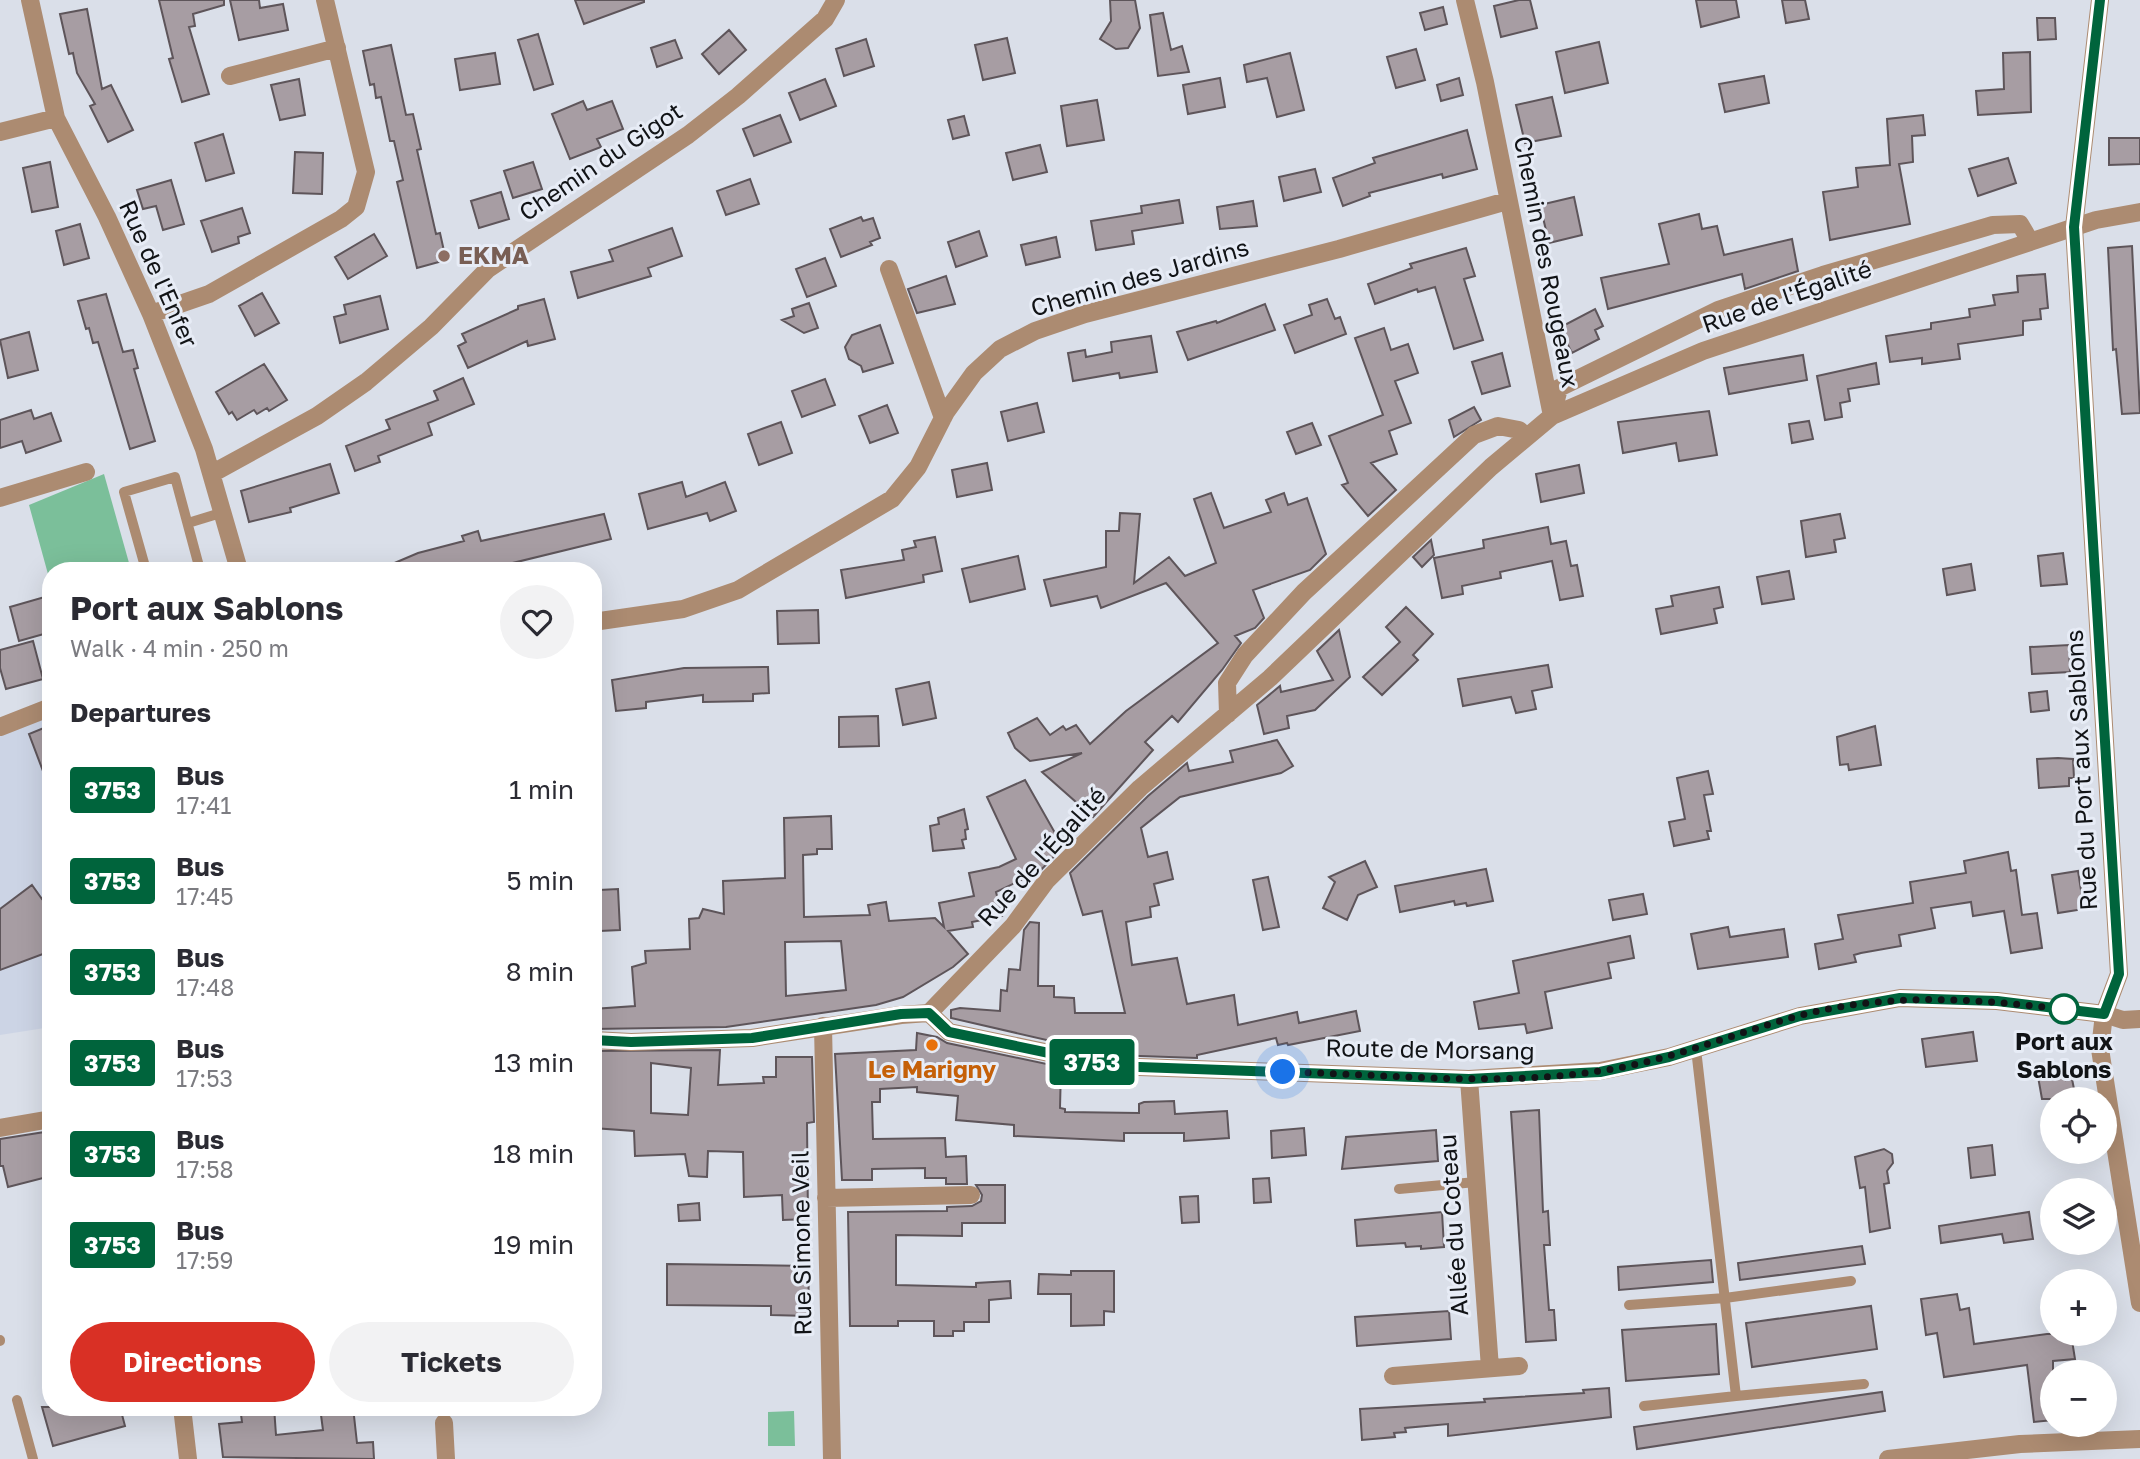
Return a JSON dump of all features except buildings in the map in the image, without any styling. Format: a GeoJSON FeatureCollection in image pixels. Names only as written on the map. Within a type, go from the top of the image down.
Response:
{"type":"FeatureCollection","features":[{"type":"Feature","properties":{"kind":"street","name":"Rue de l'Enfer"},"geometry":{"type":"LineString","coordinates":[[30,0],[56,118],[107,217],[151,314],[213,473],[237,562]]}},
{"type":"Feature","properties":{"kind":"street"},"geometry":{"type":"LineString","coordinates":[[151,314],[209,294],[341,219],[356,207],[366,172],[325,0]]}},
{"type":"Feature","properties":{"kind":"street","name":"Chemin du Gigot"},"geometry":{"type":"LineString","coordinates":[[213,473],[317,416],[366,382],[431,327],[488,269],[688,135],[737,96],[825,19],[836,0]]}},
{"type":"Feature","properties":{"kind":"street","name":"Chemin des Rougeaux"},"geometry":{"type":"LineString","coordinates":[[1465,0],[1485,82],[1552,416]]}},
{"type":"Feature","properties":{"kind":"street","name":"Rue du Port aux Sablons"},"geometry":{"type":"LineString","coordinates":[[2100,0],[2074,227],[2119,974],[2104,1014],[2099,1049],[2140,1303]]}},
{"type":"Feature","properties":{"kind":"street"},"geometry":{"type":"LineString","coordinates":[[230,76],[337,48]]}},
{"type":"Feature","properties":{"kind":"street"},"geometry":{"type":"LineString","coordinates":[[0,132],[56,118]]}},
{"type":"Feature","properties":{"kind":"street","name":"Chemin des Jardins"},"geometry":{"type":"LineString","coordinates":[[602,621],[683,609],[738,590],[892,499],[918,467],[943,418],[974,373],[1000,349],[1035,331],[1085,314],[1293,261],[1507,201]]}},
{"type":"Feature","properties":{"kind":"street","name":"Rue de l'Égalité"},"geometry":{"type":"LineString","coordinates":[[929,1013],[1013,926],[1047,880],[1140,788],[1270,678],[1490,467],[1552,416],[1703,351],[2095,220],[2140,212]]}},
{"type":"Feature","properties":{"kind":"street","name":"Chemin des Rougeaux"},"geometry":{"type":"LineString","coordinates":[[1552,416],[1559,388],[1718,310],[1823,275],[1993,225],[2020,224],[2030,241]]}},
{"type":"Feature","properties":{"kind":"street"},"geometry":{"type":"LineString","coordinates":[[888,269],[943,418]]}},
{"type":"Feature","properties":{"kind":"street"},"geometry":{"type":"LineString","coordinates":[[1228,714],[1227,683],[1245,655],[1304,592],[1474,435],[1498,426],[1519,430],[1527,437]]}},
{"type":"Feature","properties":{"kind":"street"},"geometry":{"type":"LineString","coordinates":[[0,498],[86,472]]}},
{"type":"Feature","properties":{"kind":"street"},"geometry":{"type":"LineString","coordinates":[[0,727],[42,711]]}},
{"type":"Feature","properties":{"kind":"street","name":"Route de Morsang"},"geometry":{"type":"LineString","coordinates":[[929,1013],[949,1032],[1111,1066],[1469,1079],[1600,1072],[1696,1049],[1800,1016],[1900,998],[1997,1001],[2104,1014],[2123,1020],[2140,1019]]}},
{"type":"Feature","properties":{"kind":"street"},"geometry":{"type":"LineString","coordinates":[[602,1040],[752,1038],[929,1013]]}},
{"type":"Feature","properties":{"kind":"street","name":"Rue Simone Veil"},"geometry":{"type":"LineString","coordinates":[[823,1026],[832,1459]]}},
{"type":"Feature","properties":{"kind":"street","name":"Allée du Coteau"},"geometry":{"type":"LineString","coordinates":[[1469,1079],[1490,1368]]}},
{"type":"Feature","properties":{"kind":"street"},"geometry":{"type":"LineString","coordinates":[[0,1128],[42,1121]]}},
{"type":"Feature","properties":{"kind":"street"},"geometry":{"type":"LineString","coordinates":[[826,1198],[971,1195]]}},
{"type":"Feature","properties":{"kind":"street"},"geometry":{"type":"LineString","coordinates":[[1394,1376],[1519,1366]]}},
{"type":"Feature","properties":{"kind":"street"},"geometry":{"type":"LineString","coordinates":[[183,1416],[188,1459]]}},
{"type":"Feature","properties":{"kind":"street"},"geometry":{"type":"LineString","coordinates":[[444,1423],[446,1459]]}},
{"type":"Feature","properties":{"kind":"street"},"geometry":{"type":"LineString","coordinates":[[1888,1459],[2021,1452],[2140,1439]]}},
{"type":"Feature","properties":{"kind":"lane"},"geometry":{"type":"LineString","coordinates":[[144,562],[124,492],[175,477],[198,562]]}},
{"type":"Feature","properties":{"kind":"lane"},"geometry":{"type":"LineString","coordinates":[[188,523],[224,512]]}},
{"type":"Feature","properties":{"kind":"lane"},"geometry":{"type":"LineString","coordinates":[[1696,1049],[1736,1396]]}},
{"type":"Feature","properties":{"kind":"lane"},"geometry":{"type":"LineString","coordinates":[[1399,1189],[1476,1182]]}},
{"type":"Feature","properties":{"kind":"lane"},"geometry":{"type":"LineString","coordinates":[[1629,1305],[1725,1298],[1851,1281]]}},
{"type":"Feature","properties":{"kind":"lane"},"geometry":{"type":"LineString","coordinates":[[1644,1406],[1864,1384]]}},
{"type":"Feature","properties":{"kind":"lane"},"geometry":{"type":"LineString","coordinates":[[17,1400],[33,1459]]}},
{"type":"Feature","properties":{"kind":"shaded area"},"geometry":{"type":"Polygon","coordinates":[[[42,715],[42,1028],[0,1035],[0,731],[42,715]]]}},
{"type":"Feature","properties":{"kind":"green space"},"geometry":{"type":"Polygon","coordinates":[[[104,474],[129,562],[45,562],[29,505],[104,474]]]}},
{"type":"Feature","properties":{"kind":"green space"},"geometry":{"type":"Polygon","coordinates":[[[794,1411],[795,1446],[768,1446],[768,1412],[794,1411]]]}},
{"type":"Feature","properties":{"kind":"bus line","name":"3753"},"geometry":{"type":"LineString","coordinates":[[602,1040],[752,1038],[901,1014],[929,1013],[949,1032],[1111,1066],[1156,1070],[1334,1073],[1469,1079],[1600,1072],[1669,1057],[1800,1016],[1900,998],[1997,1001],[2104,1014],[2119,974],[2074,227],[2100,0]]}},
{"type":"Feature","properties":{"kind":"place","name":"EKMA"},"geometry":{"type":"Point","coordinates":[444,256]}},
{"type":"Feature","properties":{"kind":"place","name":"Port aux Sablons"},"geometry":{"type":"Point","coordinates":[2064,1009]}},
{"type":"Feature","properties":{"kind":"place","name":"Le Marigny"},"geometry":{"type":"Point","coordinates":[932,1045]}},
{"type":"Feature","properties":{"kind":"route"},"geometry":{"type":"LineString","coordinates":[[1283,1072],[1469,1079],[1540,1077],[1600,1072],[1652,1061],[1800,1016],[1900,998],[1997,1001],[2076,1011],[2064,1009]]}}]}
